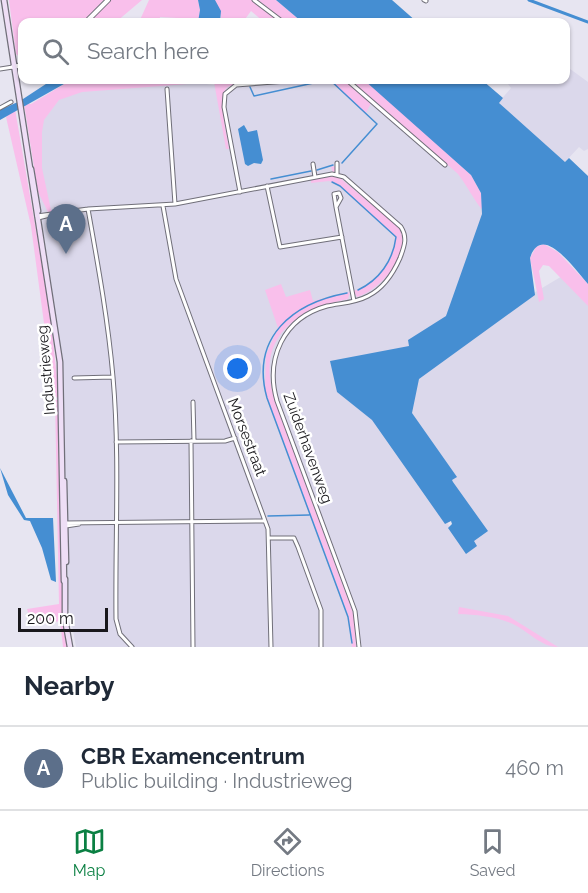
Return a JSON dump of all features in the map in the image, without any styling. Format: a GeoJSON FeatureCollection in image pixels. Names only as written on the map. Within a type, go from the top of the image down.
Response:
{"type":"FeatureCollection","features":[{"type":"Feature","properties":{"kind":"main road","name":"Industrieweg"},"geometry":{"type":"LineString","coordinates":[[4,0],[60,362],[64,581],[71,647]]}},
{"type":"Feature","properties":{"kind":"street"},"geometry":{"type":"LineString","coordinates":[[90,18],[108,0]]}},
{"type":"Feature","properties":{"kind":"street"},"geometry":{"type":"LineString","coordinates":[[254,0],[278,18]]}},
{"type":"Feature","properties":{"kind":"street"},"geometry":{"type":"LineString","coordinates":[[0,69],[18,66]]}},
{"type":"Feature","properties":{"kind":"street"},"geometry":{"type":"LineString","coordinates":[[240,192],[224,107],[225,94],[236,86],[276,84]]}},
{"type":"Feature","properties":{"kind":"street"},"geometry":{"type":"LineString","coordinates":[[352,84],[445,165]]}},
{"type":"Feature","properties":{"kind":"street"},"geometry":{"type":"LineString","coordinates":[[167,89],[175,204]]}},
{"type":"Feature","properties":{"kind":"street"},"geometry":{"type":"LineString","coordinates":[[0,108],[10,102]]}},
{"type":"Feature","properties":{"kind":"street"},"geometry":{"type":"LineString","coordinates":[[38,217],[56,213],[175,204],[337,174],[337,163]]}},
{"type":"Feature","properties":{"kind":"street"},"geometry":{"type":"LineString","coordinates":[[313,164],[315,177]]}},
{"type":"Feature","properties":{"kind":"street","name":"Zuiderhavenweg"},"geometry":{"type":"LineString","coordinates":[[337,174],[401,227],[405,237],[394,271],[387,281],[368,296],[316,310],[295,323],[280,342],[272,373],[277,401],[355,611],[359,647]]}},
{"type":"Feature","properties":{"kind":"street"},"geometry":{"type":"LineString","coordinates":[[267,186],[280,247],[342,237]]}},
{"type":"Feature","properties":{"kind":"street","name":"Morsestraat"},"geometry":{"type":"LineString","coordinates":[[163,206],[176,279],[269,538],[271,647]]}},
{"type":"Feature","properties":{"kind":"street"},"geometry":{"type":"LineString","coordinates":[[336,207],[354,301]]}},
{"type":"Feature","properties":{"kind":"street"},"geometry":{"type":"LineString","coordinates":[[88,210],[105,304],[113,377],[116,442],[117,627],[132,647]]}},
{"type":"Feature","properties":{"kind":"street"},"geometry":{"type":"LineString","coordinates":[[74,378],[113,377]]}},
{"type":"Feature","properties":{"kind":"street"},"geometry":{"type":"LineString","coordinates":[[193,402],[193,647]]}},
{"type":"Feature","properties":{"kind":"street"},"geometry":{"type":"LineString","coordinates":[[116,442],[225,441],[235,438]]}},
{"type":"Feature","properties":{"kind":"street"},"geometry":{"type":"LineString","coordinates":[[64,524],[264,520]]}},
{"type":"Feature","properties":{"kind":"street"},"geometry":{"type":"LineString","coordinates":[[269,538],[294,538],[321,610],[321,647]]}},
{"type":"Feature","properties":{"kind":"shaded area"},"geometry":{"type":"Polygon","coordinates":[[[9,0],[104,0],[87,18],[18,18],[18,56],[9,0]]]}},
{"type":"Feature","properties":{"kind":"shaded area"},"geometry":{"type":"Polygon","coordinates":[[[109,0],[142,0],[121,18],[91,18],[109,0]]]}},
{"type":"Feature","properties":{"kind":"shaded area"},"geometry":{"type":"Polygon","coordinates":[[[149,0],[198,0],[199,18],[141,18],[149,0]]]}},
{"type":"Feature","properties":{"kind":"shaded area"},"geometry":{"type":"Polygon","coordinates":[[[215,0],[252,0],[275,18],[259,18],[251,11],[246,18],[221,18],[215,0]]]}},
{"type":"Feature","properties":{"kind":"shaded area"},"geometry":{"type":"Polygon","coordinates":[[[258,0],[276,0],[297,18],[281,18],[258,0]]]}},
{"type":"Feature","properties":{"kind":"shaded area"},"geometry":{"type":"Polygon","coordinates":[[[570,69],[588,82],[588,149],[584,151],[579,147],[565,162],[498,103],[511,88],[508,84],[570,84],[570,69]]]}},
{"type":"Feature","properties":{"kind":"shaded area"},"geometry":{"type":"Polygon","coordinates":[[[64,84],[188,84],[82,92],[59,100],[44,120],[42,168],[51,210],[66,209],[48,212],[38,192],[24,104],[31,104],[64,84]]]}},
{"type":"Feature","properties":{"kind":"shaded area"},"geometry":{"type":"Polygon","coordinates":[[[155,84],[362,84],[490,198],[449,316],[375,418],[466,550],[448,480],[409,413],[418,378],[532,294],[569,272],[588,298],[588,647],[76,647],[68,603],[63,368],[27,117],[70,92],[155,84]]]}},
{"type":"Feature","properties":{"kind":"shaded area"},"geometry":{"type":"Polygon","coordinates":[[[214,84],[237,84],[229,87],[224,93],[222,104],[229,149],[226,149],[214,84]]]}},
{"type":"Feature","properties":{"kind":"shaded area"},"geometry":{"type":"Polygon","coordinates":[[[333,84],[350,84],[371,103],[366,113],[333,84]]]}},
{"type":"Feature","properties":{"kind":"shaded area"},"geometry":{"type":"Polygon","coordinates":[[[355,84],[370,84],[471,175],[481,193],[482,209],[457,173],[355,84]]]}},
{"type":"Feature","properties":{"kind":"shaded area"},"geometry":{"type":"Polygon","coordinates":[[[15,109],[50,312],[59,397],[54,398],[31,226],[6,117],[15,109]]]}},
{"type":"Feature","properties":{"kind":"shaded area"},"geometry":{"type":"Polygon","coordinates":[[[336,166],[334,173],[399,227],[402,237],[402,248],[398,259],[385,279],[376,287],[357,297],[353,291],[377,278],[388,263],[395,236],[340,186],[329,181],[311,183],[311,180],[328,177],[327,174],[333,173],[331,167],[336,166]]]}},
{"type":"Feature","properties":{"kind":"shaded area"},"geometry":{"type":"Polygon","coordinates":[[[544,244],[558,252],[588,284],[588,306],[549,266],[543,265],[539,271],[544,299],[539,302],[530,258],[536,247],[544,244]]]}},
{"type":"Feature","properties":{"kind":"shaded area"},"geometry":{"type":"Polygon","coordinates":[[[281,284],[286,297],[310,290],[313,301],[350,292],[348,299],[327,304],[309,312],[282,332],[274,346],[270,363],[270,382],[354,616],[356,647],[352,647],[349,617],[265,391],[266,355],[278,328],[265,290],[281,284]]]}},
{"type":"Feature","properties":{"kind":"shaded area"},"geometry":{"type":"Polygon","coordinates":[[[55,400],[59,400],[62,596],[67,647],[63,647],[60,621],[32,626],[27,609],[59,604],[55,400]]]}},
{"type":"Feature","properties":{"kind":"shaded area"},"geometry":{"type":"Polygon","coordinates":[[[459,607],[508,616],[558,647],[546,644],[506,621],[486,616],[458,614],[459,607]]]}},
{"type":"Feature","properties":{"kind":"water"},"geometry":{"type":"Polygon","coordinates":[[[198,0],[215,0],[221,11],[220,18],[199,18],[198,0]]]}},
{"type":"Feature","properties":{"kind":"water"},"geometry":{"type":"Polygon","coordinates":[[[276,0],[392,0],[412,18],[297,18],[276,0]]]}},
{"type":"Feature","properties":{"kind":"water"},"geometry":{"type":"Polygon","coordinates":[[[46,84],[64,84],[0,120],[0,110],[20,101],[46,84]]]}},
{"type":"Feature","properties":{"kind":"water"},"geometry":{"type":"Polygon","coordinates":[[[369,84],[487,84],[503,98],[499,103],[565,162],[569,158],[588,176],[588,284],[559,252],[542,245],[535,248],[530,258],[535,295],[419,379],[412,413],[457,477],[452,480],[453,482],[488,531],[474,541],[477,546],[466,554],[448,528],[452,524],[451,521],[445,524],[372,420],[337,392],[330,361],[409,346],[408,340],[446,316],[482,214],[481,193],[471,175],[369,84]]]}},
{"type":"Feature","properties":{"kind":"water"},"geometry":{"type":"Polygon","coordinates":[[[244,125],[248,132],[257,130],[263,160],[261,164],[254,163],[248,166],[245,164],[238,129],[244,125]]]}},
{"type":"Feature","properties":{"kind":"water"},"geometry":{"type":"Polygon","coordinates":[[[0,468],[26,518],[53,518],[56,582],[51,580],[42,548],[30,521],[24,520],[8,495],[0,468]]]}},
{"type":"Feature","properties":{"kind":"waterway"},"geometry":{"type":"LineString","coordinates":[[529,0],[588,22]]}},
{"type":"Feature","properties":{"kind":"waterway"},"geometry":{"type":"LineString","coordinates":[[250,87],[254,96],[309,84]]}},
{"type":"Feature","properties":{"kind":"waterway"},"geometry":{"type":"LineString","coordinates":[[334,84],[377,124],[342,163]]}},
{"type":"Feature","properties":{"kind":"waterway"},"geometry":{"type":"LineString","coordinates":[[317,170],[333,165]]}},
{"type":"Feature","properties":{"kind":"waterway"},"geometry":{"type":"LineString","coordinates":[[271,179],[311,171]]}},
{"type":"Feature","properties":{"kind":"waterway"},"geometry":{"type":"LineString","coordinates":[[332,182],[340,186],[396,237],[392,254],[384,269],[366,286],[358,290]]}},
{"type":"Feature","properties":{"kind":"waterway"},"geometry":{"type":"LineString","coordinates":[[347,293],[309,305],[280,326],[265,357],[263,376],[267,398],[348,617],[352,643]]}},
{"type":"Feature","properties":{"kind":"waterway"},"geometry":{"type":"LineString","coordinates":[[268,516],[309,515]]}},
{"type":"Feature","properties":{"kind":"place","name":"CBR Examencentrum"},"geometry":{"type":"Point","coordinates":[66,254]}}]}
